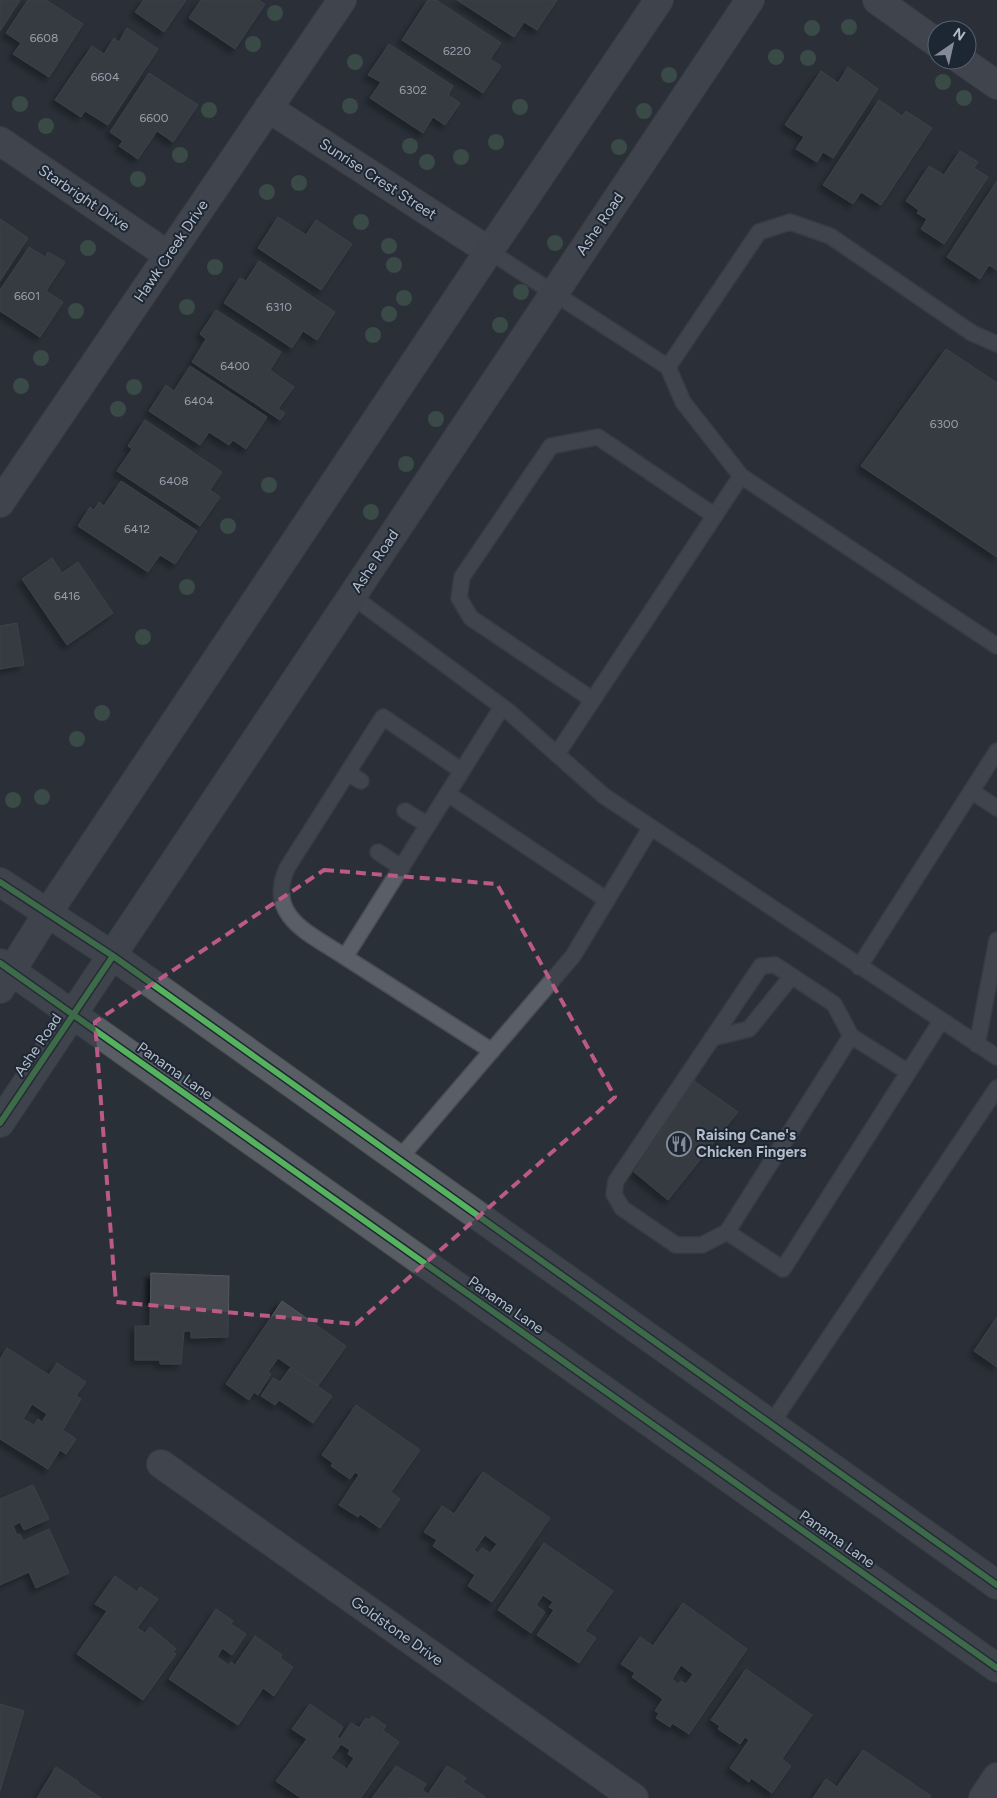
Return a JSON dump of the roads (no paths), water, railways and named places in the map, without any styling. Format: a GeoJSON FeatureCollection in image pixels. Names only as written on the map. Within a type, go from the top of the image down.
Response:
{"type":"FeatureCollection","features":[{"type":"Feature","properties":{"kind":"main road"},"geometry":{"type":"LineString","coordinates":[[4,974],[47,914],[488,250],[659,0]]}},
{"type":"Feature","properties":{"kind":"main road","name":"Ashe Road"},"geometry":{"type":"LineString","coordinates":[[0,1123],[750,0]]}},
{"type":"Feature","properties":{"kind":"main road"},"geometry":{"type":"LineString","coordinates":[[0,882],[113,956],[997,1585]]}},
{"type":"Feature","properties":{"kind":"main road","name":"Panama Lane"},"geometry":{"type":"LineString","coordinates":[[4,974],[74,1014],[997,1668]]}},
{"type":"Feature","properties":{"kind":"street","name":"Hawk Creek Drive"},"geometry":{"type":"LineString","coordinates":[[0,503],[342,0]]}},
{"type":"Feature","properties":{"kind":"street"},"geometry":{"type":"LineString","coordinates":[[876,0],[927,36]]}},
{"type":"Feature","properties":{"kind":"street"},"geometry":{"type":"LineString","coordinates":[[975,70],[997,85]]}},
{"type":"Feature","properties":{"kind":"street","name":"Sunrise Crest Street"},"geometry":{"type":"LineString","coordinates":[[268,108],[488,250]]}},
{"type":"Feature","properties":{"kind":"street","name":"Starbright Drive"},"geometry":{"type":"LineString","coordinates":[[0,141],[168,255]]}},
{"type":"Feature","properties":{"kind":"street","name":"Goldstone Drive"},"geometry":{"type":"LineString","coordinates":[[161,1464],[634,1798]]}},
{"type":"Feature","properties":{"kind":"street"},"geometry":{"type":"LineString","coordinates":[[983,1798],[997,1777]]}},
{"type":"Feature","properties":{"kind":"lane"},"geometry":{"type":"LineString","coordinates":[[668,368],[759,232],[790,222],[830,236],[972,332],[997,344]]}},
{"type":"Feature","properties":{"kind":"lane"},"geometry":{"type":"LineString","coordinates":[[488,250],[668,368],[683,402],[741,476],[997,646]]}},
{"type":"Feature","properties":{"kind":"lane"},"geometry":{"type":"LineString","coordinates":[[593,700],[471,618],[460,598],[462,577],[551,446],[598,437],[715,516]]}},
{"type":"Feature","properties":{"kind":"lane"},"geometry":{"type":"LineString","coordinates":[[557,754],[741,476]]}},
{"type":"Feature","properties":{"kind":"lane"},"geometry":{"type":"LineString","coordinates":[[352,596],[502,707],[604,796],[997,1057]]}},
{"type":"Feature","properties":{"kind":"lane"},"geometry":{"type":"LineString","coordinates":[[345,957],[502,707]]}},
{"type":"Feature","properties":{"kind":"lane"},"geometry":{"type":"LineString","coordinates":[[462,771],[383,717],[348,773],[326,819],[287,868],[281,881],[280,900],[296,924],[492,1051]]}},
{"type":"Feature","properties":{"kind":"lane"},"geometry":{"type":"LineString","coordinates":[[859,967],[997,751]]}},
{"type":"Feature","properties":{"kind":"lane"},"geometry":{"type":"LineString","coordinates":[[348,773],[361,781]]}},
{"type":"Feature","properties":{"kind":"lane"},"geometry":{"type":"LineString","coordinates":[[971,791],[997,808]]}},
{"type":"Feature","properties":{"kind":"lane"},"geometry":{"type":"LineString","coordinates":[[448,794],[607,900]]}},
{"type":"Feature","properties":{"kind":"lane"},"geometry":{"type":"LineString","coordinates":[[405,811],[428,825]]}},
{"type":"Feature","properties":{"kind":"lane"},"geometry":{"type":"LineString","coordinates":[[399,1159],[573,956],[651,827]]}},
{"type":"Feature","properties":{"kind":"lane"},"geometry":{"type":"LineString","coordinates":[[378,852],[402,868]]}},
{"type":"Feature","properties":{"kind":"lane"},"geometry":{"type":"LineString","coordinates":[[977,1044],[997,940]]}},
{"type":"Feature","properties":{"kind":"lane"},"geometry":{"type":"LineString","coordinates":[[851,1036],[727,1232],[702,1245],[676,1245],[622,1208],[614,1194],[616,1181],[761,966],[775,965],[834,1004],[851,1036],[908,1072]]}},
{"type":"Feature","properties":{"kind":"lane"},"geometry":{"type":"LineString","coordinates":[[712,1038],[749,1029],[792,976]]}},
{"type":"Feature","properties":{"kind":"lane"},"geometry":{"type":"LineString","coordinates":[[727,1232],[783,1269],[941,1021]]}},
{"type":"Feature","properties":{"kind":"lane"},"geometry":{"type":"LineString","coordinates":[[771,1424],[997,1088]]}},
{"type":"Feature","properties":{"kind":"place","name":"Raising Cane's Chicken Fingers"},"geometry":{"type":"Point","coordinates":[679,1144]}}]}
